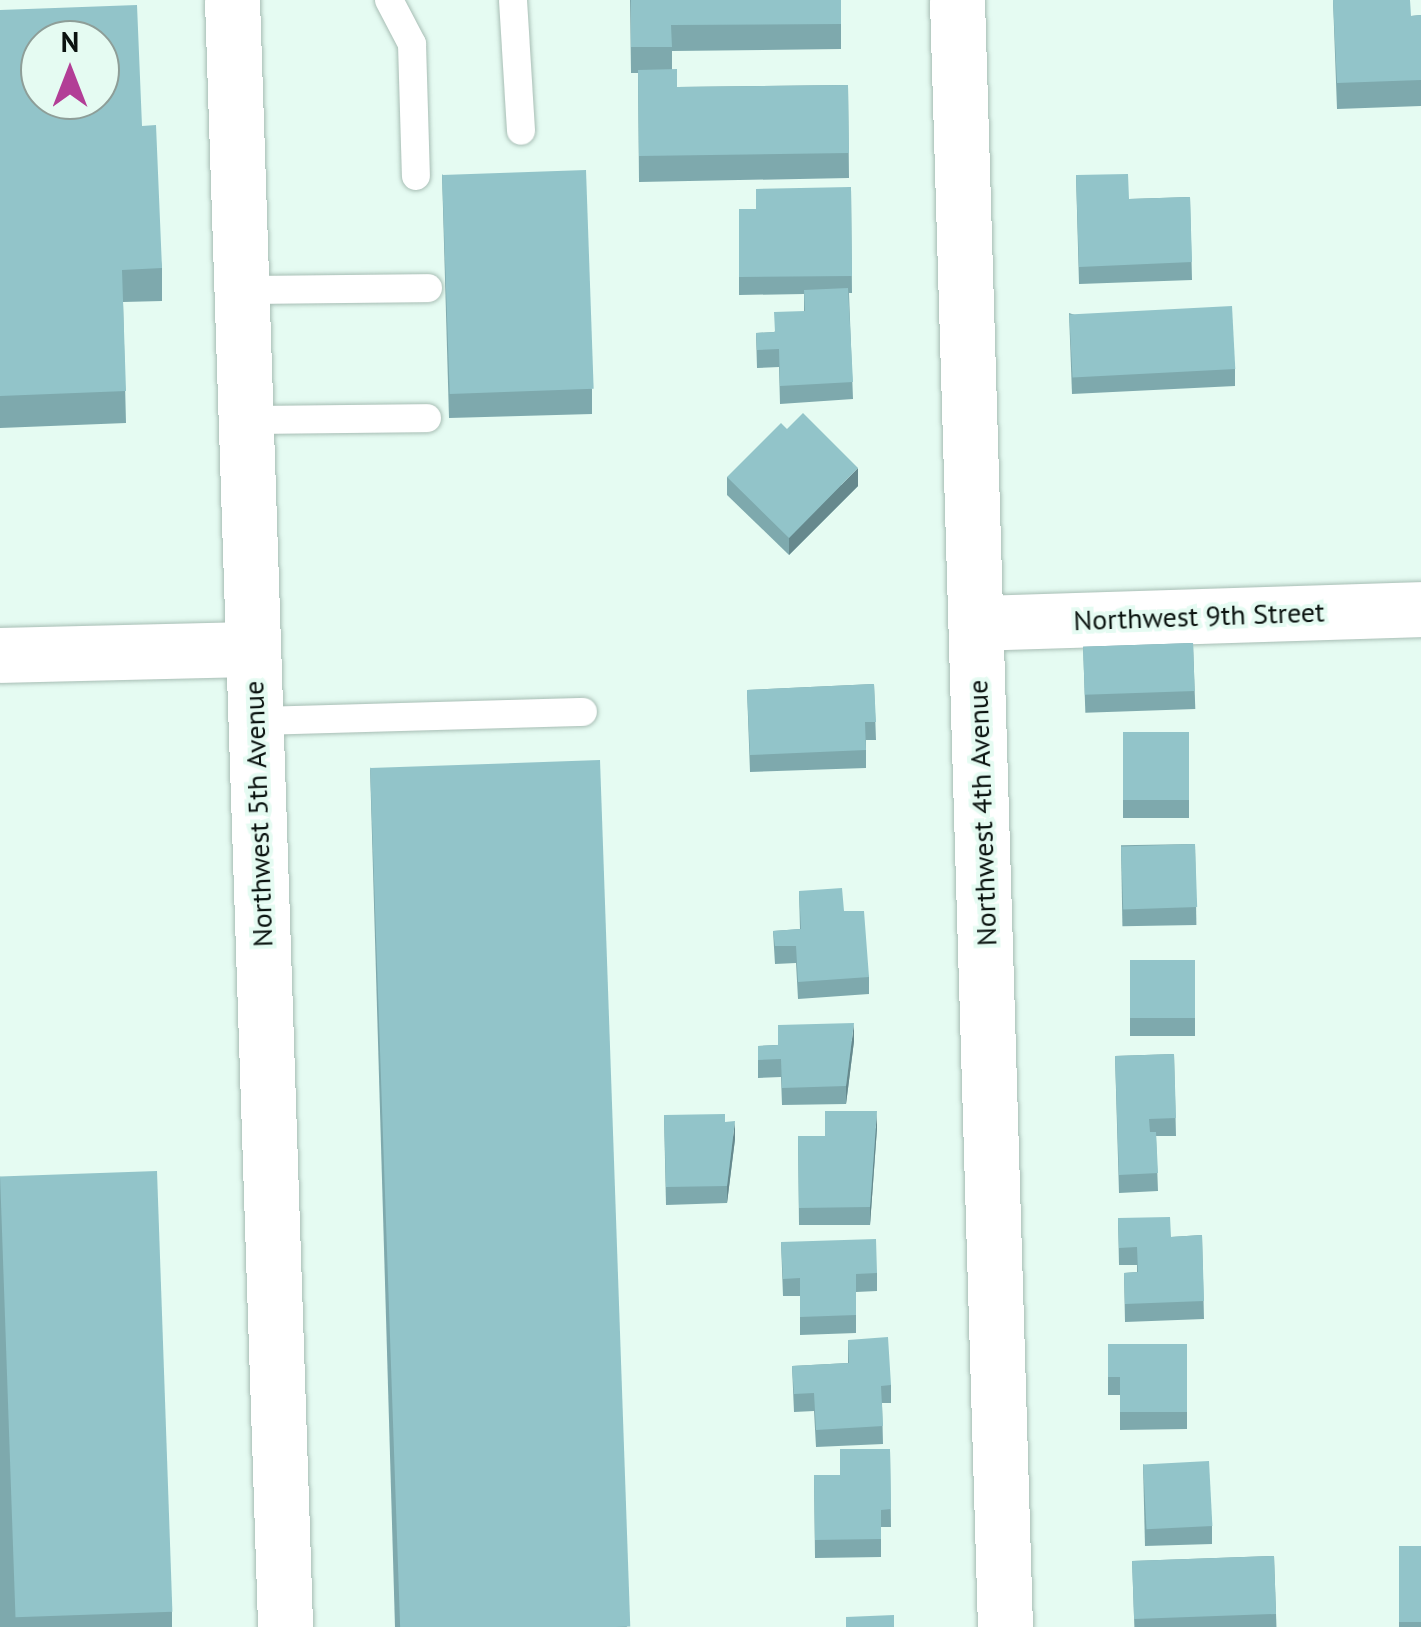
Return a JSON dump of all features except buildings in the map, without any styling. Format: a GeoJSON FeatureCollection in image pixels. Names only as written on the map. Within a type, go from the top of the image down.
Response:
{"type":"FeatureCollection","features":[{"type":"Feature","properties":{"kind":"street","name":"Northwest 5th Avenue"},"geometry":{"type":"LineString","coordinates":[[232,0],[285,1627]]}},
{"type":"Feature","properties":{"kind":"street","name":"Northwest 4th Avenue"},"geometry":{"type":"LineString","coordinates":[[957,0],[1005,1627]]}},
{"type":"Feature","properties":{"kind":"street","name":"Northwest 9th Street"},"geometry":{"type":"LineString","coordinates":[[976,623],[1421,609]]}},
{"type":"Feature","properties":{"kind":"street"},"geometry":{"type":"LineString","coordinates":[[0,656],[253,649]]}},
{"type":"Feature","properties":{"kind":"lane"},"geometry":{"type":"LineString","coordinates":[[389,0],[412,44],[416,176]]}},
{"type":"Feature","properties":{"kind":"lane"},"geometry":{"type":"LineString","coordinates":[[513,0],[521,131]]}},
{"type":"Feature","properties":{"kind":"lane"},"geometry":{"type":"LineString","coordinates":[[240,290],[428,288]]}},
{"type":"Feature","properties":{"kind":"lane"},"geometry":{"type":"LineString","coordinates":[[244,420],[427,418]]}},
{"type":"Feature","properties":{"kind":"lane"},"geometry":{"type":"LineString","coordinates":[[254,721],[583,712]]}}]}
